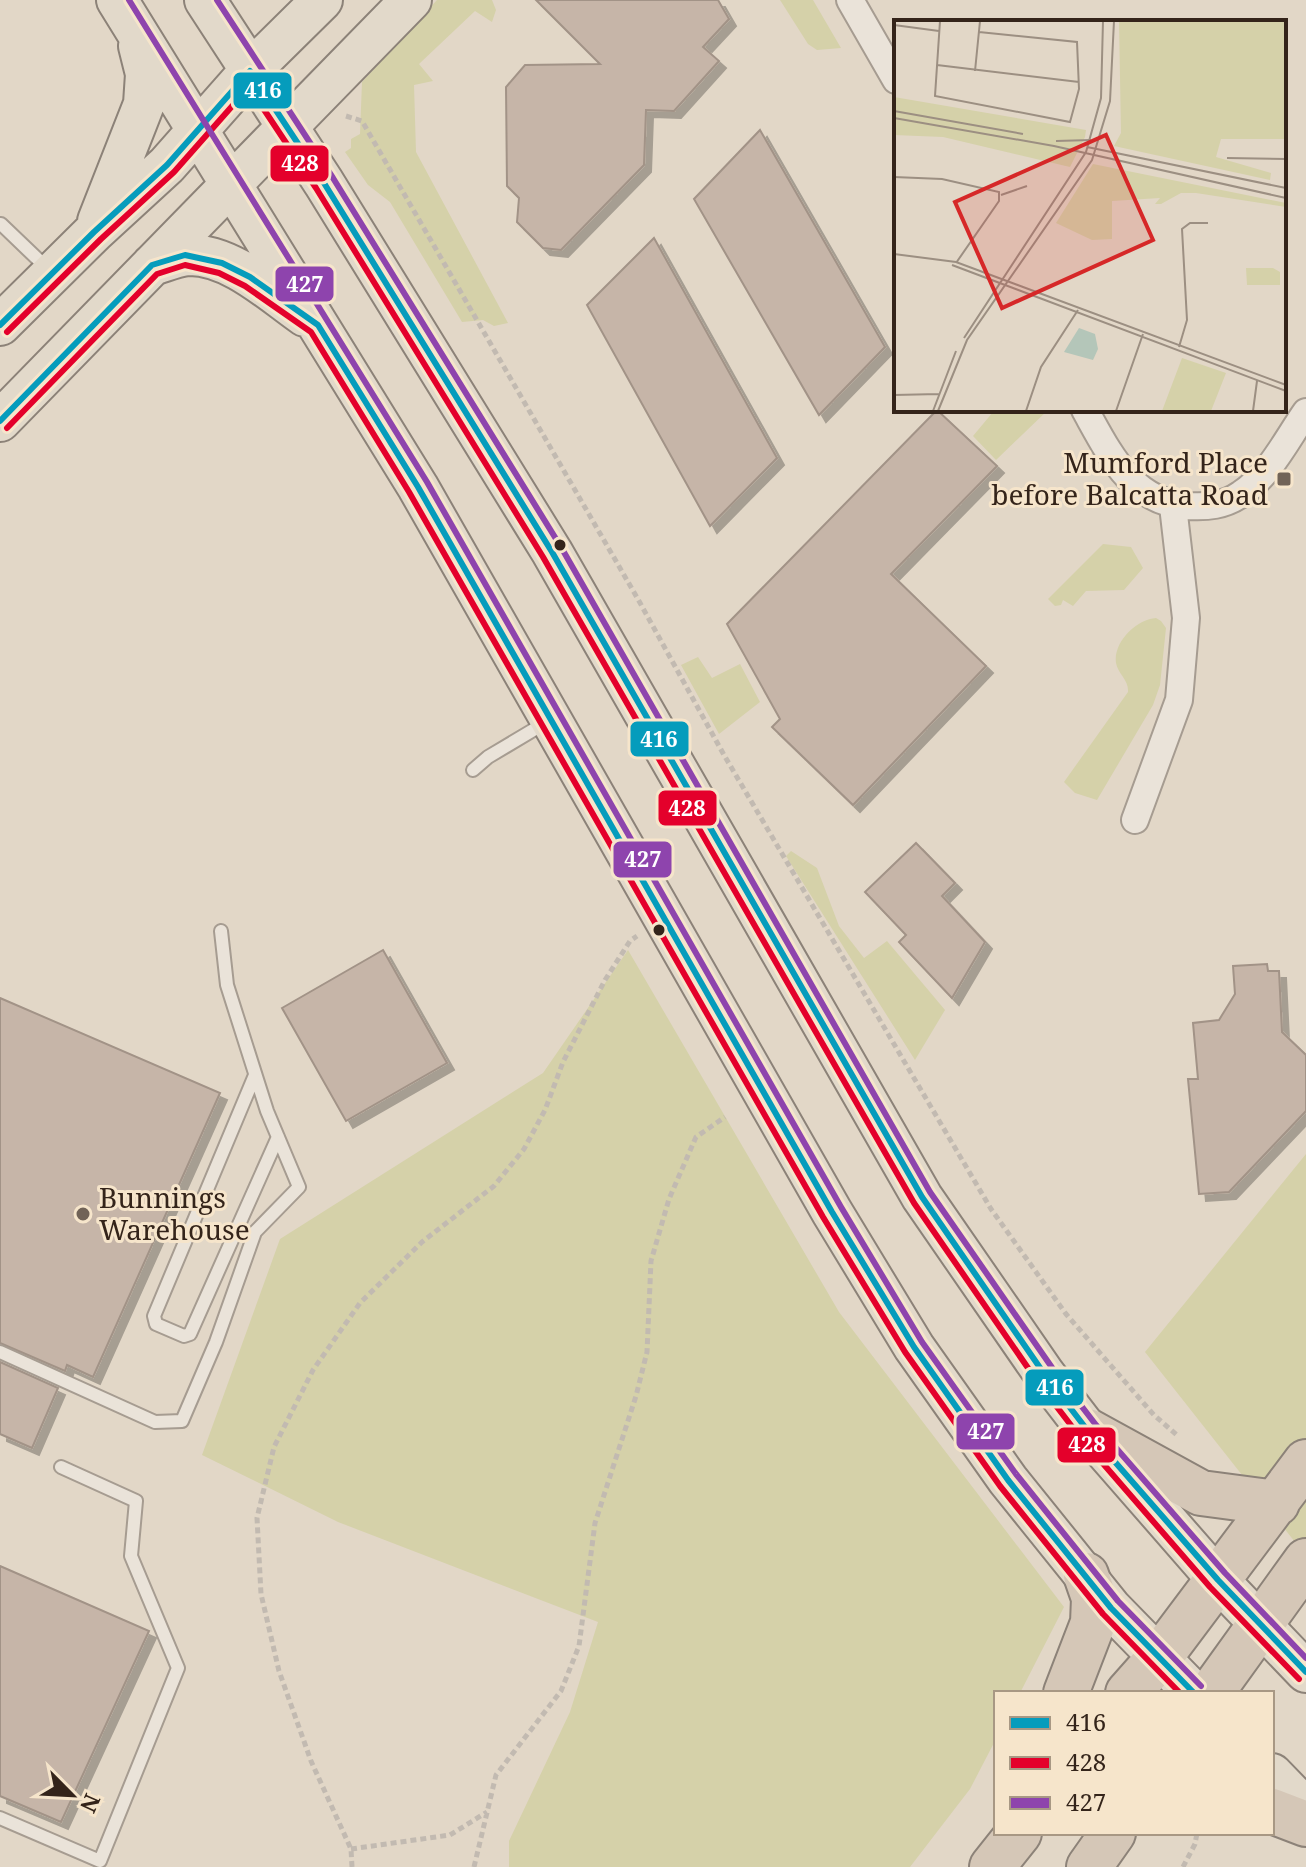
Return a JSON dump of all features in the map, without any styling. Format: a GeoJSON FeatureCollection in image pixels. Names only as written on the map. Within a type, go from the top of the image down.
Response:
{"type":"FeatureCollection","features":[{"type":"Feature","properties":{"kind":"highway"},"geometry":{"type":"LineString","coordinates":[[1088,1431],[1201,1493],[1277,1503]]}},
{"type":"Feature","properties":{"kind":"highway"},"geometry":{"type":"LineString","coordinates":[[1130,1691],[1159,1658],[1306,1462]]}},
{"type":"Feature","properties":{"kind":"highway"},"geometry":{"type":"LineString","coordinates":[[1212,1691],[1306,1561]]}},
{"type":"Feature","properties":{"kind":"highway"},"geometry":{"type":"LineString","coordinates":[[1067,1691],[1093,1623],[1094,1598],[1086,1575]]}},
{"type":"Feature","properties":{"kind":"highway"},"geometry":{"type":"LineString","coordinates":[[1274,1812],[1306,1824]]}},
{"type":"Feature","properties":{"kind":"highway"},"geometry":{"type":"LineString","coordinates":[[992,1867],[1006,1835]]}},
{"type":"Feature","properties":{"kind":"highway"},"geometry":{"type":"LineString","coordinates":[[992,1867],[1017,1835]]}},
{"type":"Feature","properties":{"kind":"highway"},"geometry":{"type":"LineString","coordinates":[[1089,1867],[1112,1835]]}},
{"type":"Feature","properties":{"kind":"main road"},"geometry":{"type":"LineString","coordinates":[[205,0],[424,343],[552,552],[922,1197],[1045,1375],[1088,1431],[1218,1580],[1306,1672]]}},
{"type":"Feature","properties":{"kind":"main road"},"geometry":{"type":"LineString","coordinates":[[0,325],[167,165],[250,71],[322,0]]}},
{"type":"Feature","properties":{"kind":"main road"},"geometry":{"type":"LineString","coordinates":[[0,421],[411,0]]}},
{"type":"Feature","properties":{"kind":"main road"},"geometry":{"type":"LineString","coordinates":[[127,16],[418,487],[832,1212],[914,1347],[1008,1480],[1111,1608],[1192,1691]]}},
{"type":"Feature","properties":{"kind":"main road"},"geometry":{"type":"LineString","coordinates":[[94,232],[144,104],[146,74],[127,16]]}},
{"type":"Feature","properties":{"kind":"main road"},"geometry":{"type":"LineString","coordinates":[[152,265],[185,255],[222,263],[250,277],[318,325]]}},
{"type":"Feature","properties":{"kind":"main road"},"geometry":{"type":"LineString","coordinates":[[1274,1776],[1306,1809]]}},
{"type":"Feature","properties":{"kind":"street"},"geometry":{"type":"LineString","coordinates":[[850,0],[894,77]]}},
{"type":"Feature","properties":{"kind":"street"},"geometry":{"type":"LineString","coordinates":[[1086,412],[1129,481],[1173,506],[1212,508],[1242,494],[1267,468],[1306,412]]}},
{"type":"Feature","properties":{"kind":"street"},"geometry":{"type":"LineString","coordinates":[[1135,820],[1179,700],[1186,618],[1173,506]]}},
{"type":"Feature","properties":{"kind":"lane"},"geometry":{"type":"LineString","coordinates":[[1,224],[52,273]]}},
{"type":"Feature","properties":{"kind":"lane"},"geometry":{"type":"LineString","coordinates":[[473,770],[488,757],[551,720]]}},
{"type":"Feature","properties":{"kind":"lane"},"geometry":{"type":"LineString","coordinates":[[0,1352],[155,1422],[182,1421],[216,1342],[255,1232],[299,1187],[255,1075],[227,985],[221,931]]}},
{"type":"Feature","properties":{"kind":"lane"},"geometry":{"type":"LineString","coordinates":[[255,1075],[154,1316],[156,1324],[184,1336],[190,1334],[278,1137]]}},
{"type":"Feature","properties":{"kind":"lane"},"geometry":{"type":"LineString","coordinates":[[0,1818],[100,1861],[178,1668],[131,1556],[136,1501],[61,1467]]}},
{"type":"Feature","properties":{"kind":"path"},"geometry":{"type":"LineString","coordinates":[[338,116],[352,116],[362,121],[639,601],[724,755],[991,1209],[1066,1314],[1154,1415],[1187,1443]]}},
{"type":"Feature","properties":{"kind":"path"},"geometry":{"type":"LineString","coordinates":[[352,1867],[351,1849],[311,1761],[279,1671],[261,1594],[257,1518],[274,1447],[313,1370],[360,1303],[422,1242],[494,1186],[524,1149],[545,1110],[563,1062],[605,980],[630,941]]}},
{"type":"Feature","properties":{"kind":"path"},"geometry":{"type":"LineString","coordinates":[[474,1867],[496,1775],[561,1691],[579,1646],[595,1523],[647,1352],[651,1261],[669,1199],[696,1137],[725,1117]]}},
{"type":"Feature","properties":{"kind":"path"},"geometry":{"type":"LineString","coordinates":[[351,1849],[450,1835],[488,1811]]}},
{"type":"Feature","properties":{"kind":"path"},"geometry":{"type":"LineString","coordinates":[[1183,1867],[1197,1835]]}},
{"type":"Feature","properties":{"kind":"shaded area"},"geometry":{"type":"Polygon","coordinates":[[[437,0],[492,0],[496,10],[492,22],[475,11],[419,64],[433,81],[414,85],[416,152],[508,323],[494,326],[483,320],[462,322],[390,202],[368,185],[345,152],[351,148],[351,139],[360,134],[362,82],[437,0]]]}},
{"type":"Feature","properties":{"kind":"shaded area"},"geometry":{"type":"Polygon","coordinates":[[[780,0],[813,0],[841,48],[817,50],[808,44],[780,0]]]}},
{"type":"Feature","properties":{"kind":"shaded area"},"geometry":{"type":"Polygon","coordinates":[[[993,412],[1046,412],[996,460],[973,436],[993,412]]]}},
{"type":"Feature","properties":{"kind":"shaded area"},"geometry":{"type":"Polygon","coordinates":[[[1103,544],[1131,547],[1143,568],[1124,590],[1086,591],[1073,606],[1063,600],[1061,605],[1055,606],[1048,599],[1103,544]]]}},
{"type":"Feature","properties":{"kind":"shaded area"},"geometry":{"type":"Polygon","coordinates":[[[1156,618],[1166,628],[1160,685],[1153,705],[1097,800],[1075,793],[1064,782],[1128,692],[1116,663],[1118,647],[1134,627],[1156,618]]]}},
{"type":"Feature","properties":{"kind":"shaded area"},"geometry":{"type":"Polygon","coordinates":[[[698,657],[712,678],[740,664],[760,702],[719,734],[681,665],[698,657]]]}},
{"type":"Feature","properties":{"kind":"shaded area"},"geometry":{"type":"Polygon","coordinates":[[[791,851],[817,868],[839,926],[864,958],[887,941],[945,1010],[915,1060],[786,856],[791,851]]]}},
{"type":"Feature","properties":{"kind":"shaded area"},"geometry":{"type":"Polygon","coordinates":[[[628,950],[839,1312],[1064,1607],[1021,1691],[994,1691],[994,1743],[970,1789],[910,1867],[509,1867],[509,1841],[570,1712],[598,1622],[338,1522],[202,1455],[280,1239],[543,1073],[628,950]]]}},
{"type":"Feature","properties":{"kind":"shaded area"},"geometry":{"type":"Polygon","coordinates":[[[1306,1154],[1306,1556],[1145,1352],[1306,1154]]]}},
{"type":"Feature","properties":{"kind":"building"},"geometry":{"type":"Polygon","coordinates":[[[536,0],[718,0],[729,19],[703,47],[719,61],[674,111],[646,110],[644,165],[561,250],[543,248],[517,222],[519,198],[507,186],[506,87],[525,65],[600,64],[536,0]]]}},
{"type":"Feature","properties":{"kind":"building"},"geometry":{"type":"Polygon","coordinates":[[[760,130],[885,347],[819,415],[694,199],[760,130]]]}},
{"type":"Feature","properties":{"kind":"building"},"geometry":{"type":"Polygon","coordinates":[[[654,238],[777,458],[710,526],[587,305],[654,238]]]}},
{"type":"Feature","properties":{"kind":"building"},"geometry":{"type":"Polygon","coordinates":[[[935,412],[939,412],[997,466],[891,574],[986,666],[853,805],[772,727],[780,719],[727,624],[935,412]]]}},
{"type":"Feature","properties":{"kind":"building"},"geometry":{"type":"Polygon","coordinates":[[[916,843],[955,883],[942,896],[985,942],[952,998],[899,942],[906,935],[865,892],[916,843]]]}},
{"type":"Feature","properties":{"kind":"building"},"geometry":{"type":"Polygon","coordinates":[[[383,950],[447,1063],[346,1121],[282,1008],[383,950]]]}},
{"type":"Feature","properties":{"kind":"building"},"geometry":{"type":"Polygon","coordinates":[[[1267,964],[1268,971],[1279,971],[1282,1032],[1306,1055],[1306,1111],[1229,1192],[1199,1194],[1188,1079],[1198,1079],[1193,1023],[1219,1020],[1235,994],[1233,966],[1267,964]]]}},
{"type":"Feature","properties":{"kind":"building","name":"Bunnings Warehouse"},"geometry":{"type":"Polygon","coordinates":[[[0,998],[220,1093],[93,1377],[67,1365],[65,1371],[0,1343],[0,998]]]}},
{"type":"Feature","properties":{"kind":"building"},"geometry":{"type":"Polygon","coordinates":[[[0,1362],[58,1388],[32,1448],[0,1434],[0,1362]]]}},
{"type":"Feature","properties":{"kind":"building"},"geometry":{"type":"Polygon","coordinates":[[[0,1566],[149,1631],[61,1822],[0,1796],[0,1566]]]}},
{"type":"Feature","properties":{"kind":"transit line","name":"427"},"geometry":{"type":"LineString","coordinates":[[129,0],[427,482],[841,1207],[922,1342],[1016,1474],[1118,1601],[1201,1686]]}},
{"type":"Feature","properties":{"kind":"transit line","name":"427"},"geometry":{"type":"LineString","coordinates":[[217,0],[333,178],[561,547],[930,1192],[1053,1369],[1096,1425],[1225,1573],[1306,1658]]}},
{"type":"Feature","properties":{"kind":"transit line","name":"416"},"geometry":{"type":"LineString","coordinates":[[0,325],[167,165],[250,71],[324,183],[552,552],[922,1197],[1045,1375],[1088,1431],[1218,1580],[1306,1672]]}},
{"type":"Feature","properties":{"kind":"transit line","name":"428"},"geometry":{"type":"LineString","coordinates":[[7,332],[174,172],[249,87],[316,188],[543,557],[914,1203],[1037,1381],[1080,1437],[1210,1587],[1299,1679]]}},
{"type":"Feature","properties":{"kind":"transit line","name":"416"},"geometry":{"type":"LineString","coordinates":[[0,421],[152,265],[185,255],[222,263],[250,277],[318,325],[418,487],[832,1212],[914,1347],[1008,1480],[1111,1608],[1192,1691]]}},
{"type":"Feature","properties":{"kind":"transit line","name":"428"},"geometry":{"type":"LineString","coordinates":[[7,428],[157,274],[185,265],[219,273],[245,286],[311,332],[409,492],[823,1217],[905,1352],[1000,1486],[1103,1614],[1178,1691]]}},
{"type":"Feature","properties":{"kind":"place","name":"Mumford Place before Balcatta Road"},"geometry":{"type":"Point","coordinates":[1284,479]}},
{"type":"Feature","properties":{"kind":"place","name":"Bunnings Warehouse"},"geometry":{"type":"Point","coordinates":[83,1214]}}]}
